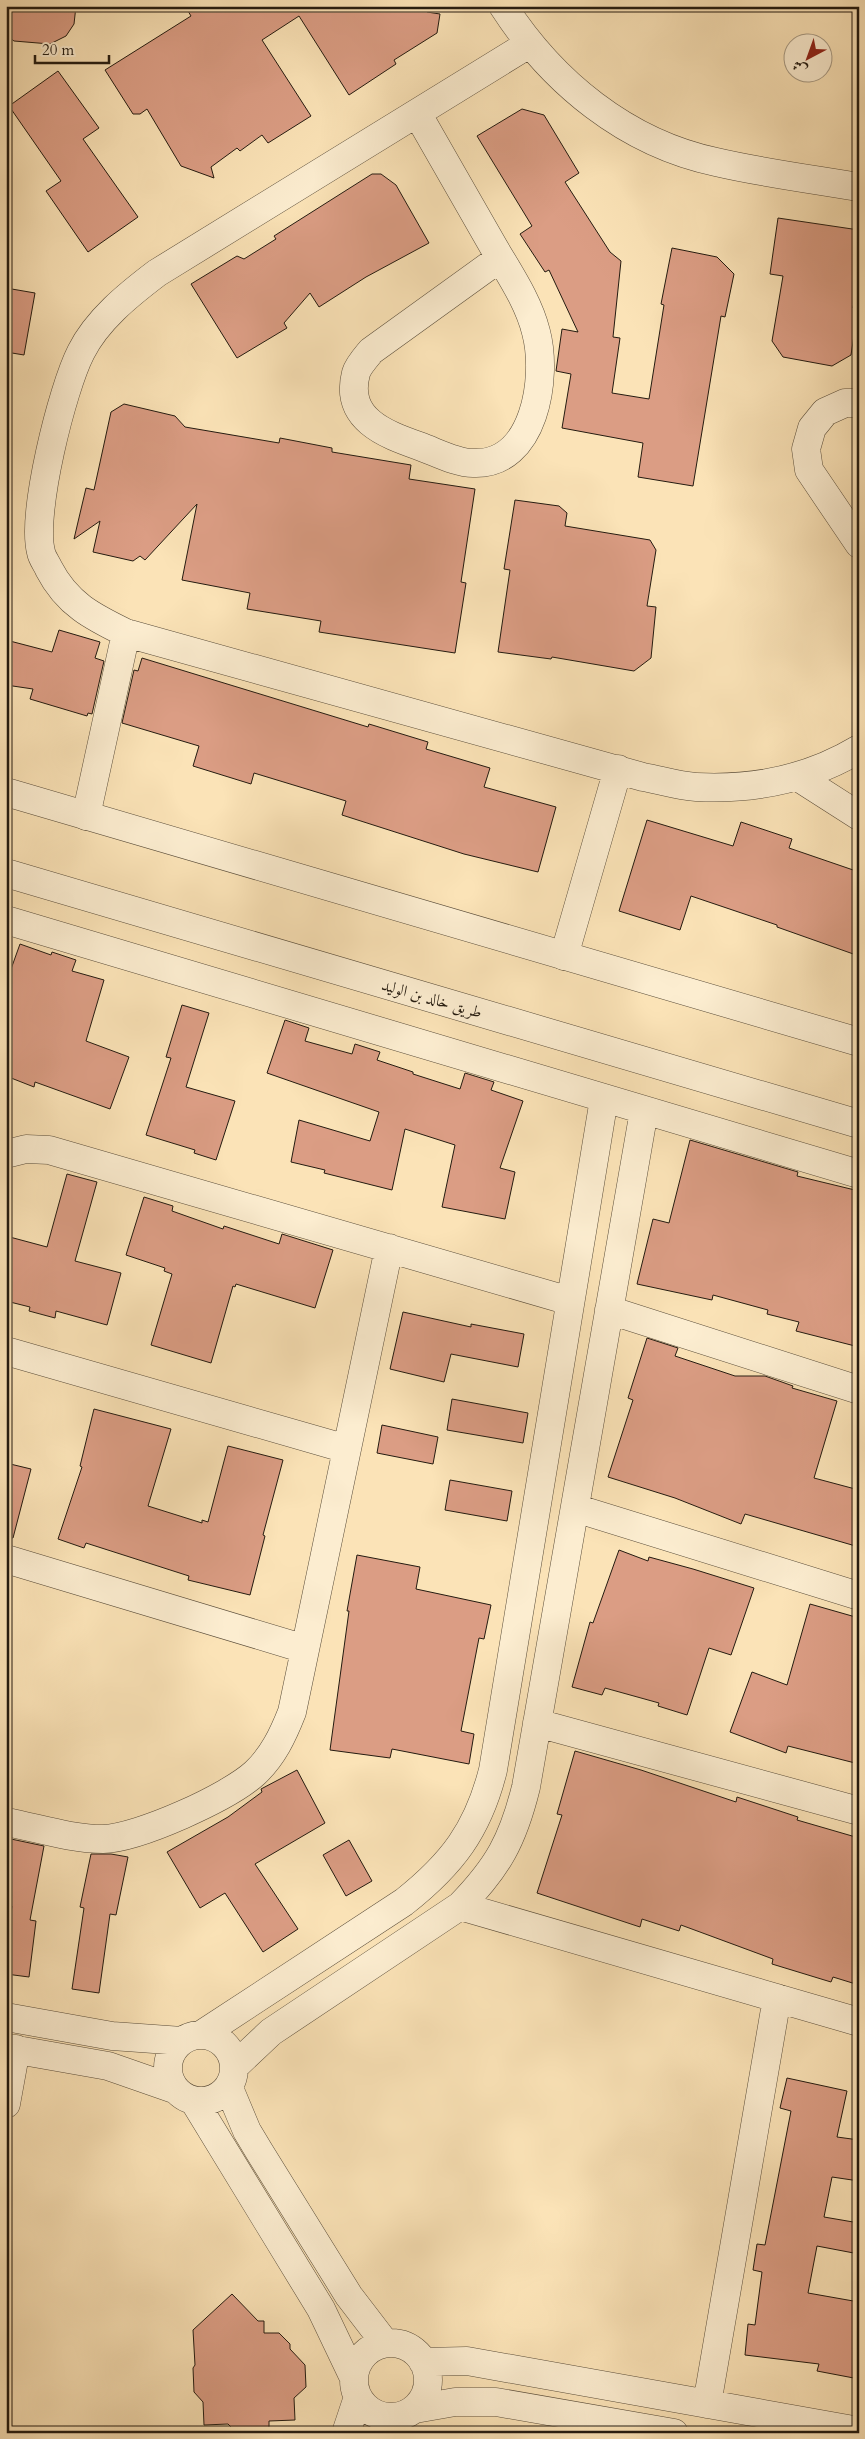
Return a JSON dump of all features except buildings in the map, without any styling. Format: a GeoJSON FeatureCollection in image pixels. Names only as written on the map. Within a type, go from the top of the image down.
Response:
{"type":"FeatureCollection","features":[{"type":"Feature","properties":{"kind":"street"},"geometry":{"type":"LineString","coordinates":[[503,6],[529,44],[567,85],[612,118],[661,145],[714,162],[859,187]]}},
{"type":"Feature","properties":{"kind":"street"},"geometry":{"type":"LineString","coordinates":[[529,44],[157,273],[131,293],[104,320],[81,351],[64,395],[38,513],[41,553],[58,586],[85,613],[126,633],[643,777],[694,787],[747,787],[798,777],[822,768],[859,749]]}},
{"type":"Feature","properties":{"kind":"street"},"geometry":{"type":"LineString","coordinates":[[417,113],[526,303],[536,333],[540,364],[538,395],[529,425],[517,446],[497,459],[473,463],[386,434],[366,420],[354,397],[356,372],[371,351],[500,258]]}},
{"type":"Feature","properties":{"kind":"street"},"geometry":{"type":"LineString","coordinates":[[859,403],[845,403],[825,412],[812,428],[806,449],[809,470],[859,544]]}},
{"type":"Feature","properties":{"kind":"street"},"geometry":{"type":"LineString","coordinates":[[86,816],[126,633]]}},
{"type":"Feature","properties":{"kind":"street"},"geometry":{"type":"LineString","coordinates":[[564,956],[618,770]]}},
{"type":"Feature","properties":{"kind":"street"},"geometry":{"type":"LineString","coordinates":[[798,777],[859,816]]}},
{"type":"Feature","properties":{"kind":"street"},"geometry":{"type":"LineString","coordinates":[[6,792],[859,1042]]}},
{"type":"Feature","properties":{"kind":"street","name":"طريق خالد بن الوليد"},"geometry":{"type":"LineString","coordinates":[[6,873],[859,1124]]}},
{"type":"Feature","properties":{"kind":"street"},"geometry":{"type":"LineString","coordinates":[[6,920],[859,1174]]}},
{"type":"Feature","properties":{"kind":"street"},"geometry":{"type":"LineString","coordinates":[[604,1099],[493,1770],[488,1791],[474,1824],[455,1854],[432,1880],[404,1902],[174,2048],[168,2063],[169,2079],[184,2095],[321,2309],[365,2407],[375,2414],[400,2419],[455,2402],[489,2402],[580,2425],[674,2433]]}},
{"type":"Feature","properties":{"kind":"street"},"geometry":{"type":"LineString","coordinates":[[6,2104],[11,2049],[115,2068],[184,2095],[214,2100],[232,2077],[284,2023],[460,1906],[484,1881],[504,1853],[518,1821],[537,1723],[644,1111]]}},
{"type":"Feature","properties":{"kind":"street"},"geometry":{"type":"LineString","coordinates":[[6,1154],[26,1149],[49,1150],[570,1301]]}},
{"type":"Feature","properties":{"kind":"street"},"geometry":{"type":"LineString","coordinates":[[6,1822],[86,1838],[125,1836],[149,1829],[237,1788],[266,1760],[284,1734],[292,1712],[389,1248]]}},
{"type":"Feature","properties":{"kind":"street"},"geometry":{"type":"LineString","coordinates":[[609,1310],[859,1390]]}},
{"type":"Feature","properties":{"kind":"street"},"geometry":{"type":"LineString","coordinates":[[6,1351],[347,1449]]}},
{"type":"Feature","properties":{"kind":"street"},"geometry":{"type":"LineString","coordinates":[[575,1508],[859,1596]]}},
{"type":"Feature","properties":{"kind":"street"},"geometry":{"type":"LineString","coordinates":[[6,1559],[305,1649]]}},
{"type":"Feature","properties":{"kind":"street"},"geometry":{"type":"LineString","coordinates":[[537,1723],[859,1811]]}},
{"type":"Feature","properties":{"kind":"street"},"geometry":{"type":"LineString","coordinates":[[460,1906],[859,2022]]}},
{"type":"Feature","properties":{"kind":"street"},"geometry":{"type":"LineString","coordinates":[[706,2404],[777,1998]]}},
{"type":"Feature","properties":{"kind":"street"},"geometry":{"type":"LineString","coordinates":[[6,2017],[112,2036],[213,2037],[224,2044],[232,2054],[232,2077],[247,2131],[360,2313],[385,2343]]}},
{"type":"Feature","properties":{"kind":"street"},"geometry":{"type":"LineString","coordinates":[[346,2433],[355,2387],[356,2364],[373,2347],[385,2343],[403,2345],[418,2355],[423,2362],[428,2382],[426,2392],[400,2419]]}},
{"type":"Feature","properties":{"kind":"street"},"geometry":{"type":"LineString","coordinates":[[423,2362],[467,2361],[859,2431]]}}]}
